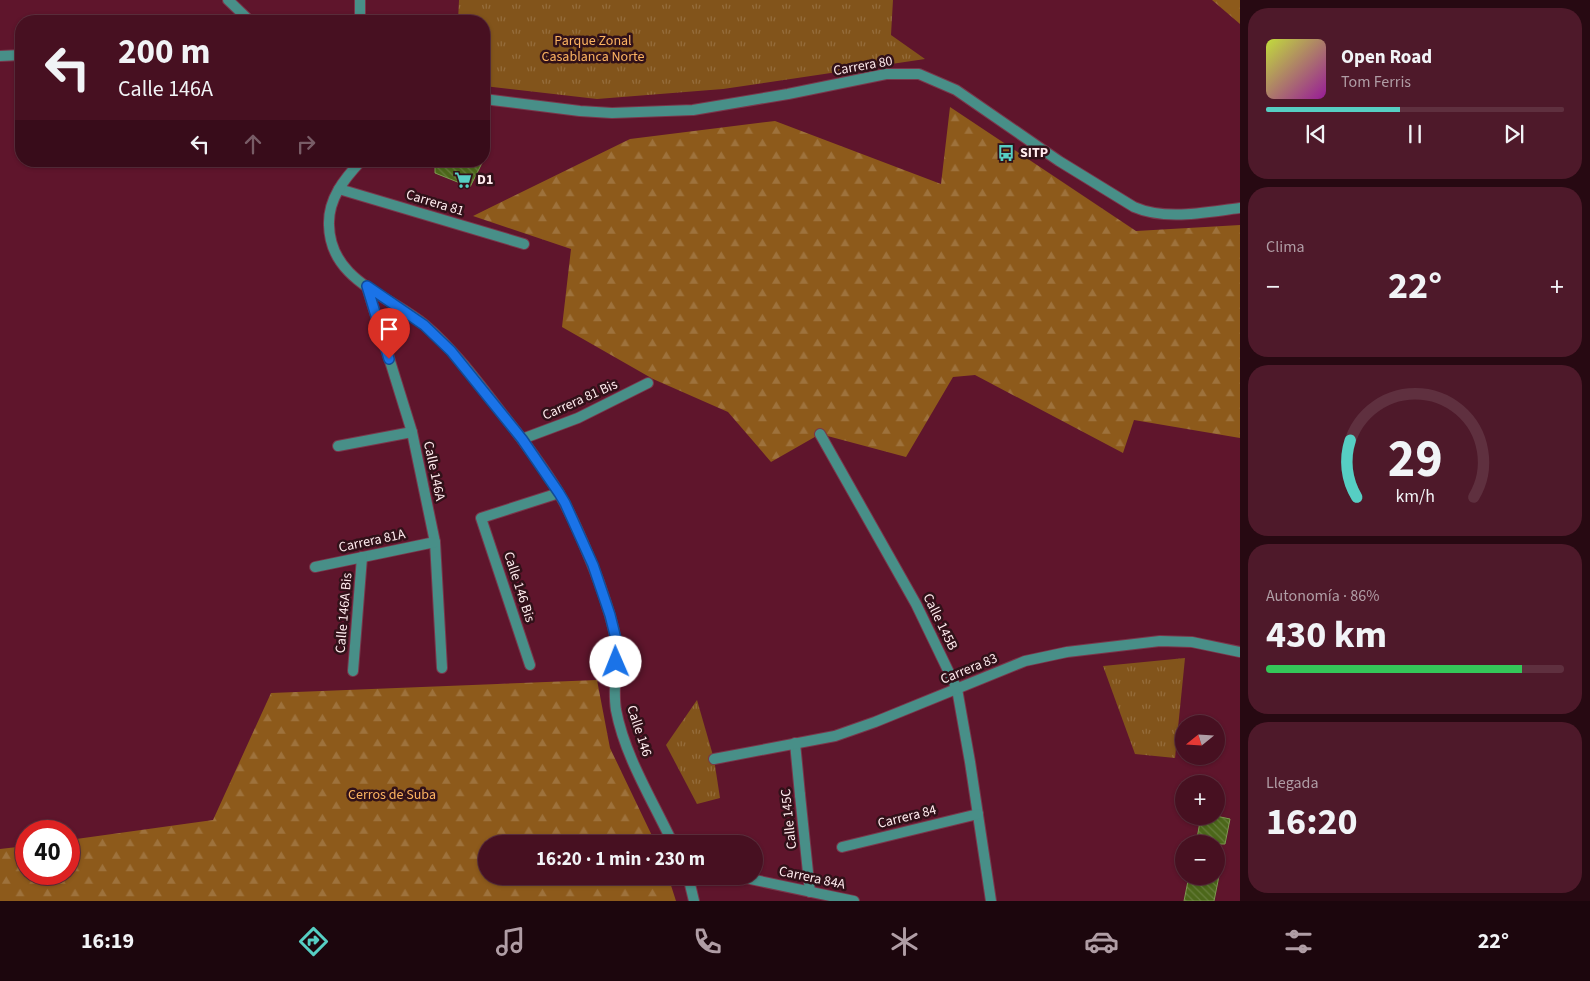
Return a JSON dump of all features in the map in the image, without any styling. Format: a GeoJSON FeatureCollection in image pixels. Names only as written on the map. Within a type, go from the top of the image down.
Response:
{"type":"FeatureCollection","features":[{"type":"Feature","properties":{"kind":"street"},"geometry":{"type":"LineString","coordinates":[[228,0],[244,15]]}},
{"type":"Feature","properties":{"kind":"street"},"geometry":{"type":"LineString","coordinates":[[360,0],[360,15]]}},
{"type":"Feature","properties":{"kind":"street"},"geometry":{"type":"LineString","coordinates":[[0,56],[15,55]]}},
{"type":"Feature","properties":{"kind":"street","name":"Carrera 80"},"geometry":{"type":"LineString","coordinates":[[490,100],[612,113],[693,110],[788,94],[886,74],[919,74],[956,90],[1059,162],[1134,207],[1160,215],[1240,208]]}},
{"type":"Feature","properties":{"kind":"street","name":"Calle 146"},"geometry":{"type":"LineString","coordinates":[[356,167],[339,189],[332,202],[329,218],[332,248],[338,259],[351,274],[424,325],[444,344],[522,439],[565,503],[593,565],[610,615],[616,639],[614,681],[616,709],[624,739],[670,835]]}},
{"type":"Feature","properties":{"kind":"street","name":"Carrera 81"},"geometry":{"type":"LineString","coordinates":[[339,189],[524,244]]}},
{"type":"Feature","properties":{"kind":"street","name":"Calle 146A"},"geometry":{"type":"LineString","coordinates":[[367,286],[412,432],[435,542],[442,668]]}},
{"type":"Feature","properties":{"kind":"street","name":"Carrera 81 Bis"},"geometry":{"type":"LineString","coordinates":[[522,439],[578,418],[648,383]]}},
{"type":"Feature","properties":{"kind":"street"},"geometry":{"type":"LineString","coordinates":[[338,446],[412,432]]}},
{"type":"Feature","properties":{"kind":"street","name":"Calle 145B"},"geometry":{"type":"LineString","coordinates":[[820,434],[916,604],[957,689],[991,901]]}},
{"type":"Feature","properties":{"kind":"street","name":"Calle 146 Bis"},"geometry":{"type":"LineString","coordinates":[[530,665],[482,518],[559,493]]}},
{"type":"Feature","properties":{"kind":"street","name":"Carrera 81A"},"geometry":{"type":"LineString","coordinates":[[315,567],[435,542]]}},
{"type":"Feature","properties":{"kind":"street","name":"Calle 146A Bis"},"geometry":{"type":"LineString","coordinates":[[353,671],[362,557]]}},
{"type":"Feature","properties":{"kind":"street","name":"Carrera 83"},"geometry":{"type":"LineString","coordinates":[[714,759],[835,736],[1026,661],[1087,648],[1160,641],[1192,642],[1240,652]]}},
{"type":"Feature","properties":{"kind":"street","name":"Calle 145C"},"geometry":{"type":"LineString","coordinates":[[795,743],[810,892]]}},
{"type":"Feature","properties":{"kind":"street","name":"Carrera 84"},"geometry":{"type":"LineString","coordinates":[[842,847],[978,814]]}},
{"type":"Feature","properties":{"kind":"street","name":"Carrera 84A"},"geometry":{"type":"LineString","coordinates":[[763,882],[850,900]]}},
{"type":"Feature","properties":{"kind":"street"},"geometry":{"type":"LineString","coordinates":[[690,885],[694,901]]}},
{"type":"Feature","properties":{"kind":"green space","name":"Parque Zonal Casablanca Norte"},"geometry":{"type":"Polygon","coordinates":[[[459,0],[893,0],[891,35],[925,59],[723,89],[597,99],[490,87],[490,15],[458,15],[459,0]]]}},
{"type":"Feature","properties":{"kind":"green space"},"geometry":{"type":"Polygon","coordinates":[[[1212,0],[1240,0],[1240,24],[1212,0]]]}},
{"type":"Feature","properties":{"kind":"green space"},"geometry":{"type":"Polygon","coordinates":[[[950,107],[1136,231],[1240,225],[1240,438],[1134,420],[1123,453],[975,375],[953,377],[906,457],[820,434],[771,462],[728,412],[653,379],[562,327],[571,249],[473,216],[630,139],[775,121],[941,184],[950,107]]]}},
{"type":"Feature","properties":{"kind":"green space"},"geometry":{"type":"Polygon","coordinates":[[[1185,658],[1179,715],[1175,715],[1175,758],[1135,754],[1103,666],[1185,658]]]}},
{"type":"Feature","properties":{"kind":"green space","name":"Cerros de Suba"},"geometry":{"type":"Polygon","coordinates":[[[597,680],[610,748],[652,835],[478,835],[478,885],[671,885],[676,901],[0,901],[0,849],[15,847],[15,885],[80,885],[80,838],[213,820],[271,693],[597,680]]]}},
{"type":"Feature","properties":{"kind":"green space"},"geometry":{"type":"Polygon","coordinates":[[[697,700],[714,759],[720,798],[697,804],[666,745],[697,700]]]}},
{"type":"Feature","properties":{"kind":"building","name":"D1"},"geometry":{"type":"Polygon","coordinates":[[[435,167],[480,167],[470,187],[435,173],[435,167]]]}},
{"type":"Feature","properties":{"kind":"building"},"geometry":{"type":"Polygon","coordinates":[[[1225,818],[1230,819],[1225,844],[1225,835],[1198,835],[1199,825],[1225,825],[1225,818]]]}},
{"type":"Feature","properties":{"kind":"building"},"geometry":{"type":"Polygon","coordinates":[[[1187,885],[1217,885],[1214,901],[1184,901],[1187,885]]]}},
{"type":"Feature","properties":{"kind":"place","name":"SITP"},"geometry":{"type":"Point","coordinates":[1006,153]}},
{"type":"Feature","properties":{"kind":"place","name":"D1"},"geometry":{"type":"Point","coordinates":[463,180]}},
{"type":"Feature","properties":{"kind":"route"},"geometry":{"type":"LineString","coordinates":[[389,359],[367,286],[424,325],[451,351],[522,439],[559,493],[593,565],[610,615],[616,639],[616,662]]}}]}
